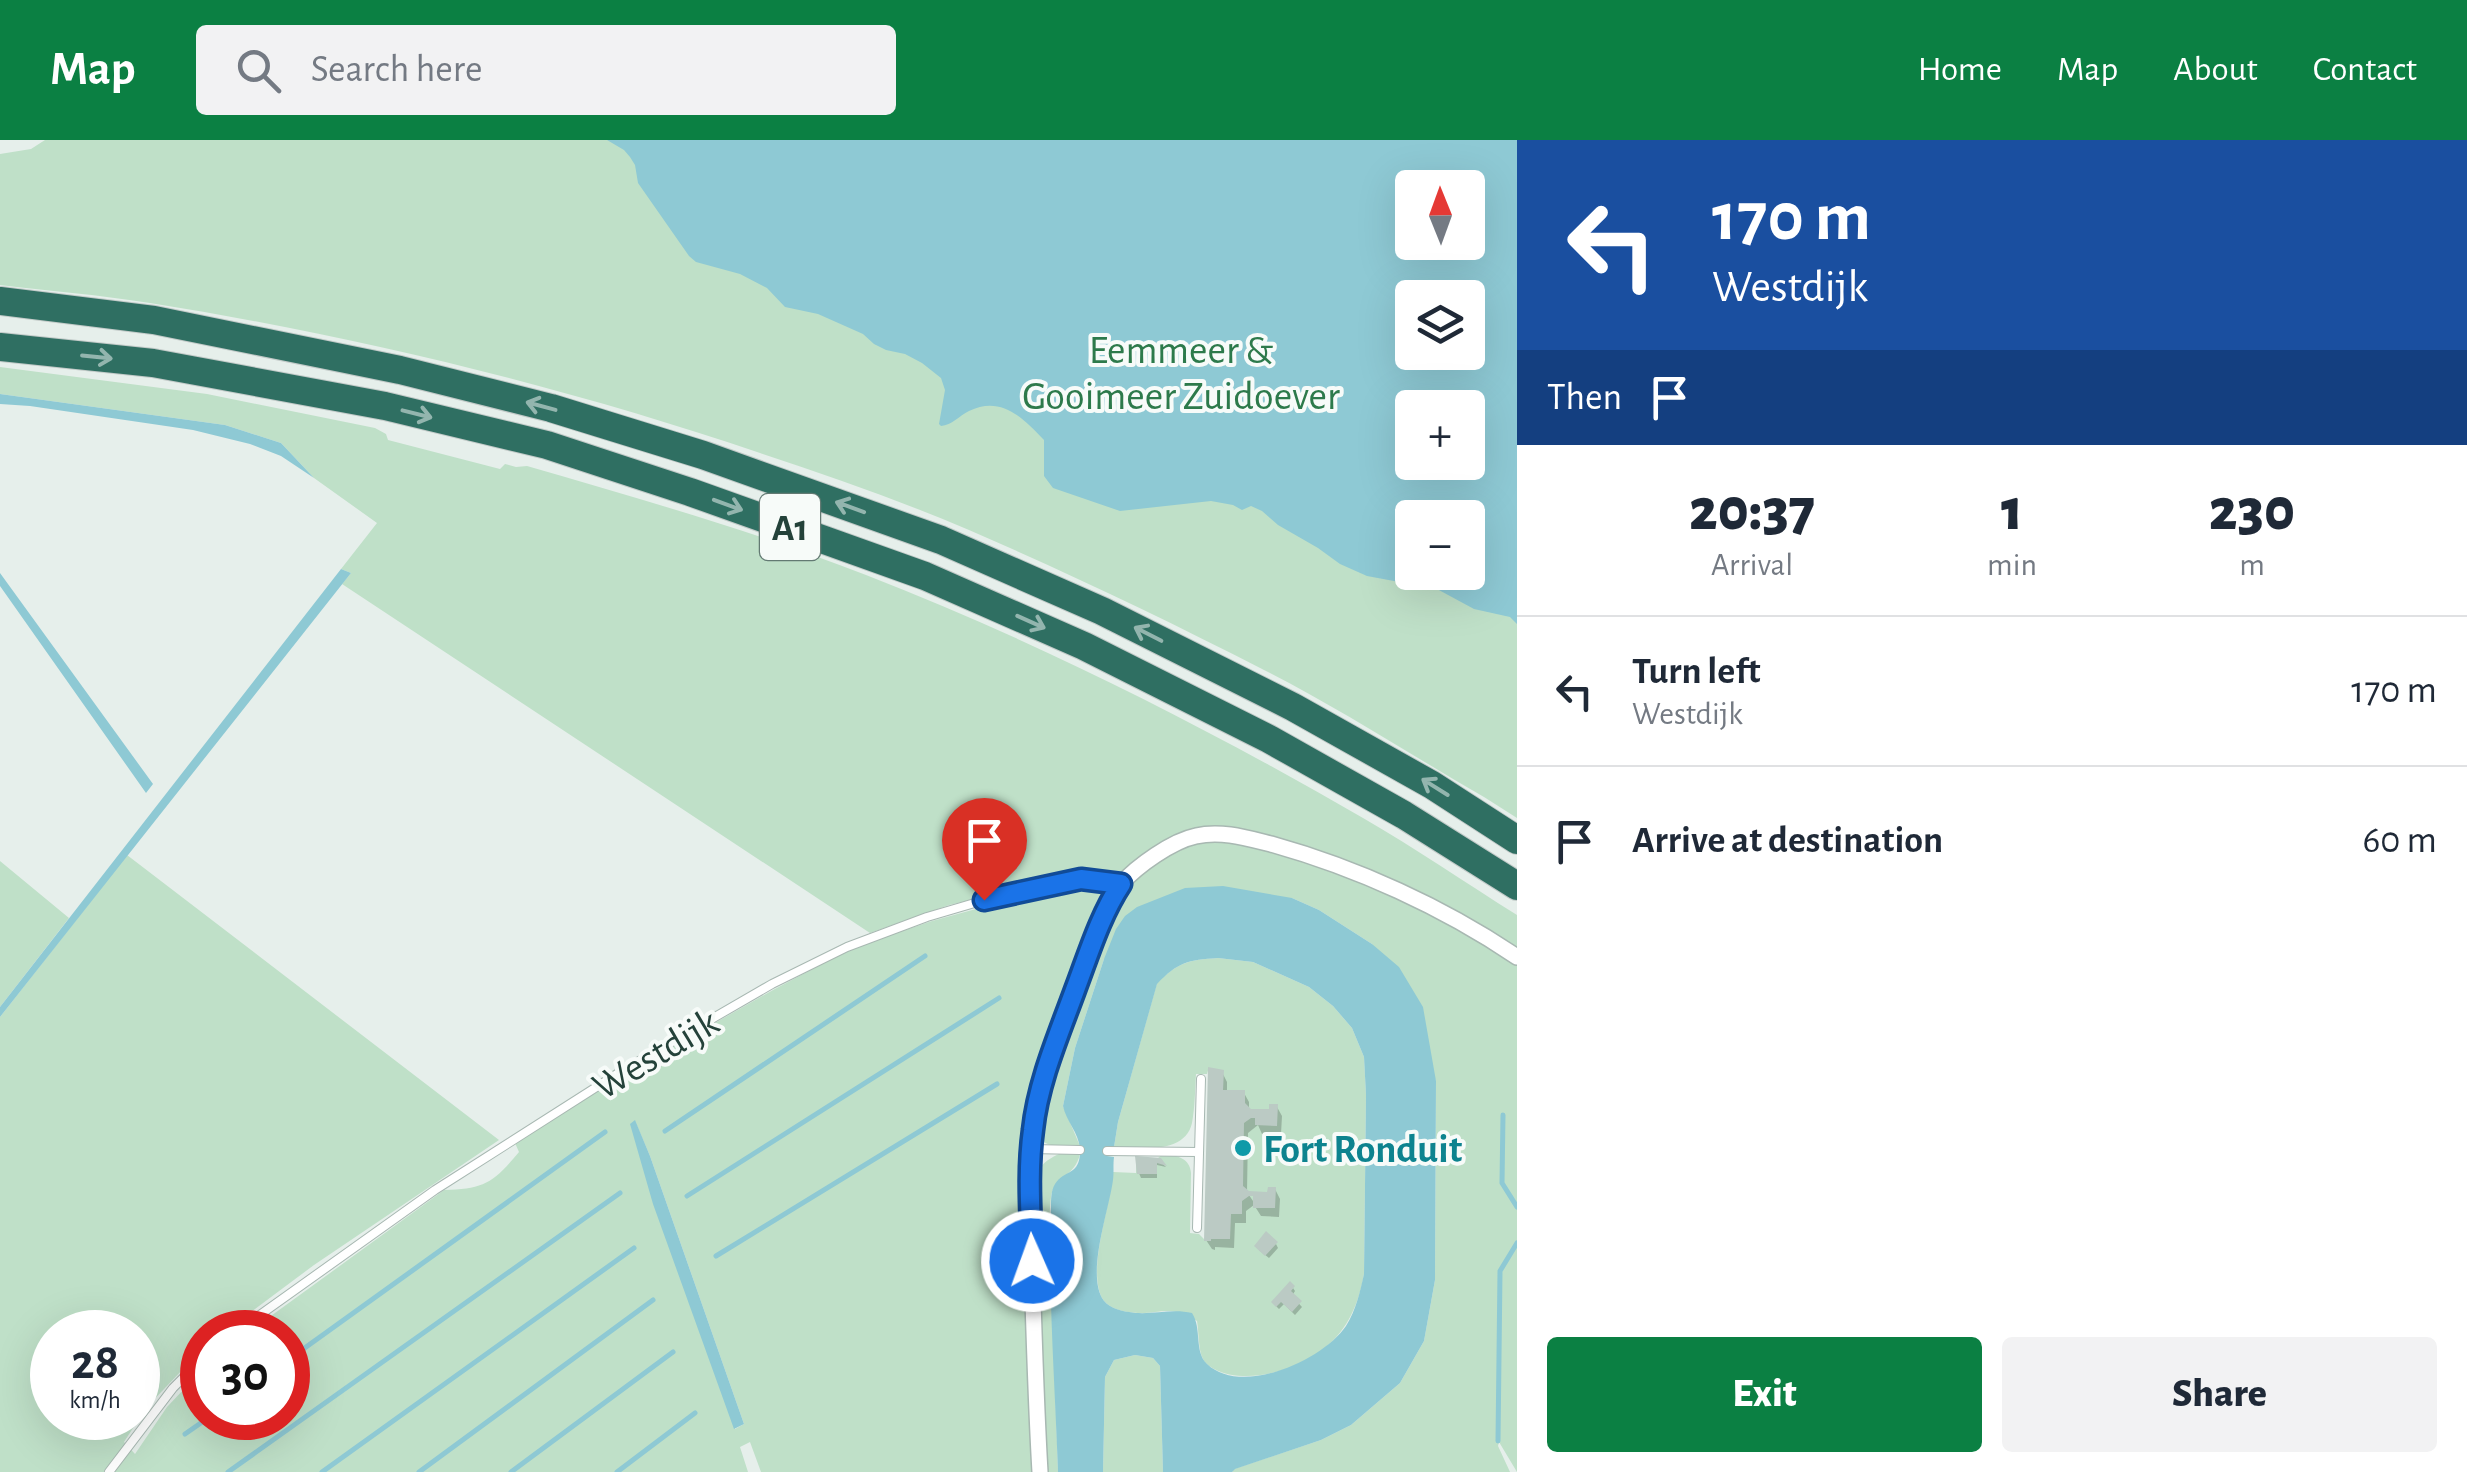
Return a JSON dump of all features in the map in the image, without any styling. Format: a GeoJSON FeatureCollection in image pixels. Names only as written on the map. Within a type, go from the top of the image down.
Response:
{"type":"FeatureCollection","features":[{"type":"Feature","properties":{"kind":"highway","name":"A1"},"geometry":{"type":"LineString","coordinates":[[0,302],[154,320],[400,370],[552,408],[703,455],[941,540],[1102,610],[1293,707],[1432,784],[1517,840]]}},
{"type":"Feature","properties":{"kind":"highway","name":"A1"},"geometry":{"type":"LineString","coordinates":[[0,347],[152,363],[385,406],[547,445],[690,492],[925,576],[1084,646],[1269,739],[1404,815],[1517,886]]}},
{"type":"Feature","properties":{"kind":"street"},"geometry":{"type":"LineString","coordinates":[[1040,1472],[1030,1188],[1036,1106],[1106,907],[1121,884],[1178,842],[1198,835],[1236,835],[1300,852],[1403,894],[1477,931],[1517,957]]}},
{"type":"Feature","properties":{"kind":"lane","name":"Westdijk"},"geometry":{"type":"LineString","coordinates":[[267,1310],[435,1190],[620,1072],[772,984],[846,948],[928,917],[1012,892],[1081,879],[1121,884]]}},
{"type":"Feature","properties":{"kind":"lane"},"geometry":{"type":"LineString","coordinates":[[1197,1228],[1201,1079]]}},
{"type":"Feature","properties":{"kind":"lane"},"geometry":{"type":"LineString","coordinates":[[1031,1149],[1080,1150]]}},
{"type":"Feature","properties":{"kind":"lane"},"geometry":{"type":"LineString","coordinates":[[1107,1150],[1199,1152]]}},
{"type":"Feature","properties":{"kind":"lane"},"geometry":{"type":"LineString","coordinates":[[109,1472],[180,1381]]}},
{"type":"Feature","properties":{"kind":"green space","name":"Eemmeer & Gooimeer Zuidoever"},"geometry":{"type":"Polygon","coordinates":[[[45,140],[1517,140],[1517,818],[1320,700],[1191,633],[969,530],[839,480],[610,406],[382,347],[150,303],[0,285],[0,154],[31,149],[45,140]]]}},
{"type":"Feature","properties":{"kind":"green space"},"geometry":{"type":"Polygon","coordinates":[[[0,367],[207,394],[375,428],[386,434],[388,440],[500,469],[505,464],[527,466],[783,544],[866,575],[994,628],[1119,687],[1363,818],[1517,915],[1517,951],[1404,889],[1210,829],[1123,879],[1079,874],[949,905],[870,933],[342,584],[351,573],[341,569],[377,523],[314,478],[281,443],[225,425],[0,394],[0,367]]]}},
{"type":"Feature","properties":{"kind":"green space"},"geometry":{"type":"Polygon","coordinates":[[[1232,840],[1299,857],[1402,898],[1517,963],[1517,1472],[1499,1442],[1510,1472],[1232,1472],[1351,1425],[1400,1383],[1424,1341],[1435,1280],[1436,1081],[1372,944],[1319,910],[1292,898],[1104,959],[1075,1048],[1063,1106],[1080,1146],[1049,1144],[1036,1132],[1062,1038],[1109,910],[1160,858],[1199,841],[1232,840]]]}},
{"type":"Feature","properties":{"kind":"green space"},"geometry":{"type":"Polygon","coordinates":[[[127,855],[499,1140],[254,1310],[180,1310],[180,1372],[160,1393],[160,1310],[30,1310],[30,1440],[125,1440],[135,1454],[145,1440],[160,1440],[160,1417],[180,1393],[180,1440],[310,1440],[310,1310],[279,1310],[444,1190],[487,1182],[519,1152],[515,1143],[618,1078],[852,948],[1049,889],[1086,883],[1097,884],[1104,890],[1105,897],[1033,1103],[1036,1472],[761,1472],[750,1442],[740,1447],[748,1472],[0,1472],[0,1017],[127,855]],[[635,1121],[735,1429],[744,1424],[635,1121]]]}},
{"type":"Feature","properties":{"kind":"green space"},"geometry":{"type":"Polygon","coordinates":[[[0,861],[69,918],[0,1007],[0,861]]]}},
{"type":"Feature","properties":{"kind":"green space"},"geometry":{"type":"Polygon","coordinates":[[[1218,958],[1253,962],[1309,987],[1352,1028],[1364,1057],[1364,1274],[1359,1295],[1346,1324],[1325,1348],[1287,1369],[1257,1376],[1227,1374],[1207,1364],[1200,1350],[1197,1321],[1187,1315],[1117,1309],[1104,1301],[1098,1286],[1098,1254],[1113,1172],[1136,1173],[1136,1158],[1158,1158],[1164,1153],[1188,1164],[1190,1233],[1205,1240],[1209,1067],[1207,1074],[1196,1074],[1192,1123],[1180,1140],[1159,1147],[1114,1147],[1157,983],[1184,963],[1218,958]]]}},
{"type":"Feature","properties":{"kind":"green space"},"geometry":{"type":"Polygon","coordinates":[[[1059,1154],[1080,1154],[1051,1197],[1058,1472],[1045,1472],[1034,1183],[1042,1165],[1059,1154]]]}},
{"type":"Feature","properties":{"kind":"green space"},"geometry":{"type":"Polygon","coordinates":[[[1135,1355],[1153,1358],[1160,1366],[1163,1472],[1103,1472],[1105,1377],[1114,1360],[1135,1355]]]}},
{"type":"Feature","properties":{"kind":"water"},"geometry":{"type":"Polygon","coordinates":[[[607,140],[1517,140],[1517,624],[1510,617],[1474,609],[1439,590],[1485,590],[1485,500],[1395,500],[1395,581],[1367,576],[1340,564],[1251,506],[1242,510],[1211,501],[1120,511],[1053,488],[1044,476],[1044,440],[1011,411],[981,407],[941,426],[945,390],[941,378],[922,363],[886,350],[863,334],[818,314],[785,307],[767,288],[740,274],[696,262],[638,183],[635,165],[624,150],[607,140]]]}},
{"type":"Feature","properties":{"kind":"water"},"geometry":{"type":"Polygon","coordinates":[[[0,394],[225,425],[281,443],[314,478],[281,456],[250,444],[193,430],[0,404],[0,394]]]}},
{"type":"Feature","properties":{"kind":"water"},"geometry":{"type":"Polygon","coordinates":[[[341,569],[351,573],[0,1017],[0,1007],[341,569]]]}},
{"type":"Feature","properties":{"kind":"water"},"geometry":{"type":"Polygon","coordinates":[[[0,573],[153,784],[146,793],[0,586],[0,573]]]}},
{"type":"Feature","properties":{"kind":"water"},"geometry":{"type":"Polygon","coordinates":[[[1223,886],[1292,898],[1319,910],[1372,944],[1399,967],[1423,1007],[1436,1081],[1435,1280],[1424,1341],[1400,1383],[1351,1425],[1232,1472],[1163,1472],[1160,1366],[1153,1358],[1135,1355],[1114,1360],[1105,1377],[1103,1472],[1058,1472],[1051,1201],[1055,1184],[1075,1168],[1080,1158],[1077,1138],[1063,1106],[1075,1048],[1116,929],[1137,907],[1185,888],[1223,886]],[[1218,958],[1191,961],[1157,984],[1114,1147],[1107,1147],[1107,1156],[1114,1157],[1113,1177],[1097,1272],[1102,1298],[1113,1308],[1137,1313],[1192,1313],[1203,1359],[1222,1373],[1240,1377],[1301,1362],[1335,1339],[1352,1314],[1364,1274],[1364,1057],[1352,1028],[1333,1006],[1309,987],[1253,962],[1218,958]]]}},
{"type":"Feature","properties":{"kind":"water"},"geometry":{"type":"Polygon","coordinates":[[[635,1120],[744,1424],[734,1429],[653,1204],[630,1124],[635,1120]]]}},
{"type":"Feature","properties":{"kind":"building"},"geometry":{"type":"Polygon","coordinates":[[[1208,1067],[1224,1070],[1223,1090],[1245,1090],[1245,1103],[1251,1109],[1269,1109],[1269,1104],[1278,1104],[1277,1126],[1255,1125],[1255,1118],[1244,1123],[1243,1186],[1249,1191],[1267,1192],[1268,1187],[1276,1187],[1275,1208],[1253,1208],[1253,1196],[1249,1196],[1242,1201],[1242,1214],[1231,1214],[1230,1239],[1204,1241],[1208,1067]]]}},
{"type":"Feature","properties":{"kind":"building"},"geometry":{"type":"Polygon","coordinates":[[[1135,1156],[1161,1158],[1167,1166],[1157,1163],[1157,1174],[1137,1174],[1135,1156]]]}},
{"type":"Feature","properties":{"kind":"building"},"geometry":{"type":"Polygon","coordinates":[[[1266,1231],[1278,1242],[1265,1256],[1254,1246],[1266,1231]]]}},
{"type":"Feature","properties":{"kind":"building"},"geometry":{"type":"Polygon","coordinates":[[[1290,1281],[1295,1286],[1291,1291],[1302,1301],[1292,1312],[1281,1302],[1276,1307],[1271,1302],[1290,1281]]]}},
{"type":"Feature","properties":{"kind":"waterway"},"geometry":{"type":"LineString","coordinates":[[665,1131],[925,956]]}},
{"type":"Feature","properties":{"kind":"waterway"},"geometry":{"type":"LineString","coordinates":[[687,1196],[999,998]]}},
{"type":"Feature","properties":{"kind":"waterway"},"geometry":{"type":"LineString","coordinates":[[716,1256],[997,1084]]}},
{"type":"Feature","properties":{"kind":"waterway"},"geometry":{"type":"LineString","coordinates":[[1503,1115],[1502,1183],[1517,1207]]}},
{"type":"Feature","properties":{"kind":"waterway"},"geometry":{"type":"LineString","coordinates":[[310,1344],[605,1132]]}},
{"type":"Feature","properties":{"kind":"waterway"},"geometry":{"type":"LineString","coordinates":[[228,1472],[620,1193]]}},
{"type":"Feature","properties":{"kind":"waterway"},"geometry":{"type":"LineString","coordinates":[[1498,1441],[1500,1271],[1517,1243]]}},
{"type":"Feature","properties":{"kind":"waterway"},"geometry":{"type":"LineString","coordinates":[[322,1472],[634,1248]]}},
{"type":"Feature","properties":{"kind":"waterway"},"geometry":{"type":"LineString","coordinates":[[419,1472],[653,1300]]}},
{"type":"Feature","properties":{"kind":"waterway"},"geometry":{"type":"LineString","coordinates":[[511,1472],[673,1352]]}},
{"type":"Feature","properties":{"kind":"waterway"},"geometry":{"type":"LineString","coordinates":[[617,1472],[695,1413]]}},
{"type":"Feature","properties":{"kind":"place","name":"Fort Ronduit"},"geometry":{"type":"Point","coordinates":[1243,1148]}},
{"type":"Feature","properties":{"kind":"route"},"geometry":{"type":"LineString","coordinates":[[984,900],[1081,879],[1121,884],[1106,907],[1036,1106],[1030,1188],[1032,1261]]}}]}
